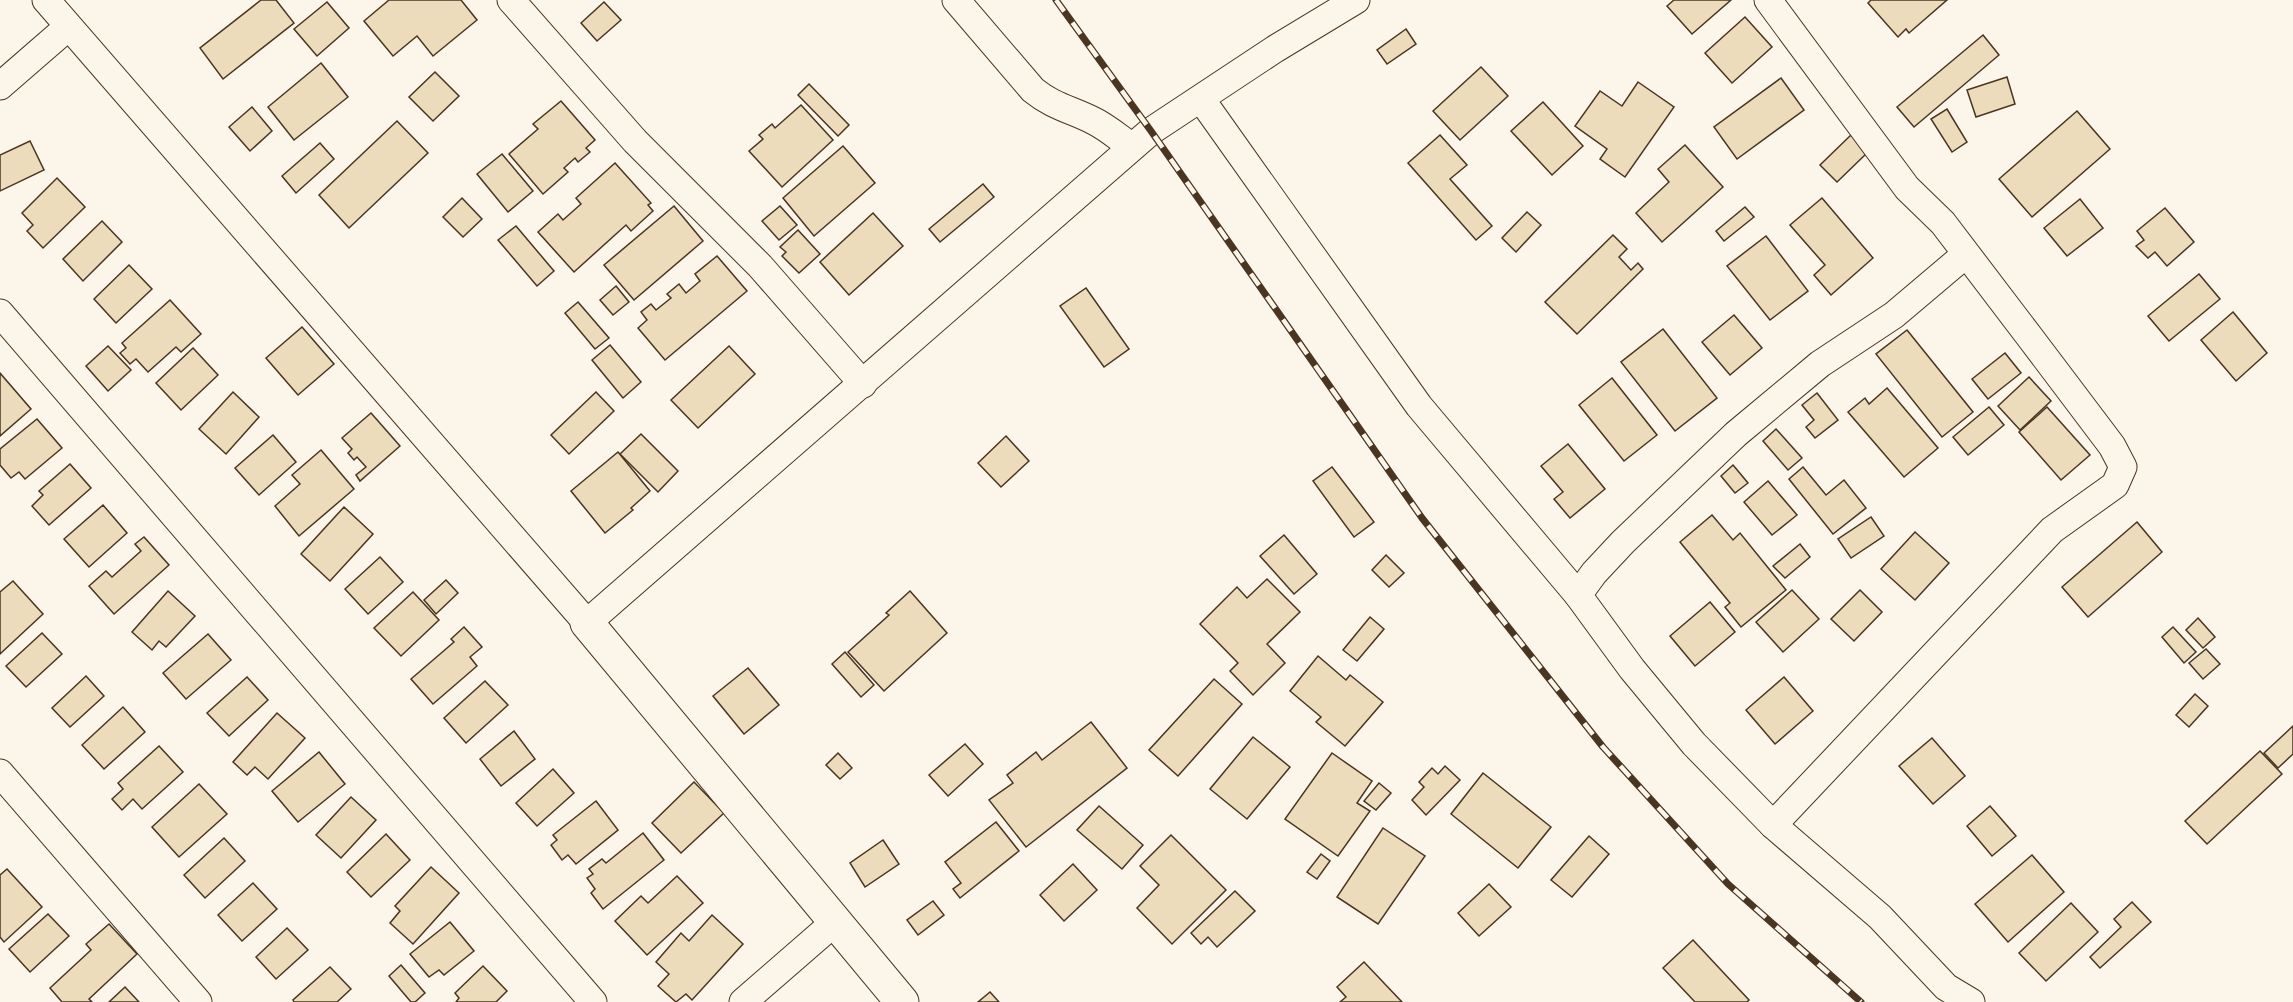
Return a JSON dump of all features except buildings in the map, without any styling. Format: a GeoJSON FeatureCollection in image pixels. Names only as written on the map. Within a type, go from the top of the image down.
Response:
{"type":"FeatureCollection","features":[{"type":"Feature","properties":{"kind":"street"},"geometry":{"type":"LineString","coordinates":[[46,0],[587,623],[902,1002]]}},
{"type":"Feature","properties":{"kind":"street"},"geometry":{"type":"LineString","coordinates":[[511,0],[635,141],[760,266],[863,384]]}},
{"type":"Feature","properties":{"kind":"street"},"geometry":{"type":"LineString","coordinates":[[956,0],[1033,90],[1046,101],[1106,127],[1132,147]]}},
{"type":"Feature","properties":{"kind":"street"},"geometry":{"type":"LineString","coordinates":[[587,623],[1151,131],[1275,49],[1356,0]]}},
{"type":"Feature","properties":{"kind":"street"},"geometry":{"type":"LineString","coordinates":[[1768,0],[1907,188],[1943,223],[2112,446],[2122,467],[2115,485],[2052,530],[1773,825]]}},
{"type":"Feature","properties":{"kind":"street"},"geometry":{"type":"LineString","coordinates":[[0,86],[68,27]]}},
{"type":"Feature","properties":{"kind":"street"},"geometry":{"type":"LineString","coordinates":[[1202,99],[1419,406],[1578,595],[1632,669],[1694,744],[1773,825],[1880,917],[1946,987],[1971,1002]]}},
{"type":"Feature","properties":{"kind":"street"},"geometry":{"type":"LineString","coordinates":[[1578,595],[1594,573],[1623,542],[1736,434],[1820,364],[1894,315],[1965,255]]}},
{"type":"Feature","properties":{"kind":"street"},"geometry":{"type":"LineString","coordinates":[[0,313],[592,1002]]}},
{"type":"Feature","properties":{"kind":"street"},"geometry":{"type":"LineString","coordinates":[[0,772],[198,1002]]}},
{"type":"Feature","properties":{"kind":"street"},"geometry":{"type":"LineString","coordinates":[[743,1002],[836,922]]}},
{"type":"Feature","properties":{"kind":"railway"},"geometry":{"type":"LineString","coordinates":[[1056,0],[1151,131],[1422,518],[1603,747],[1728,884],[1861,1002]]}}]}
